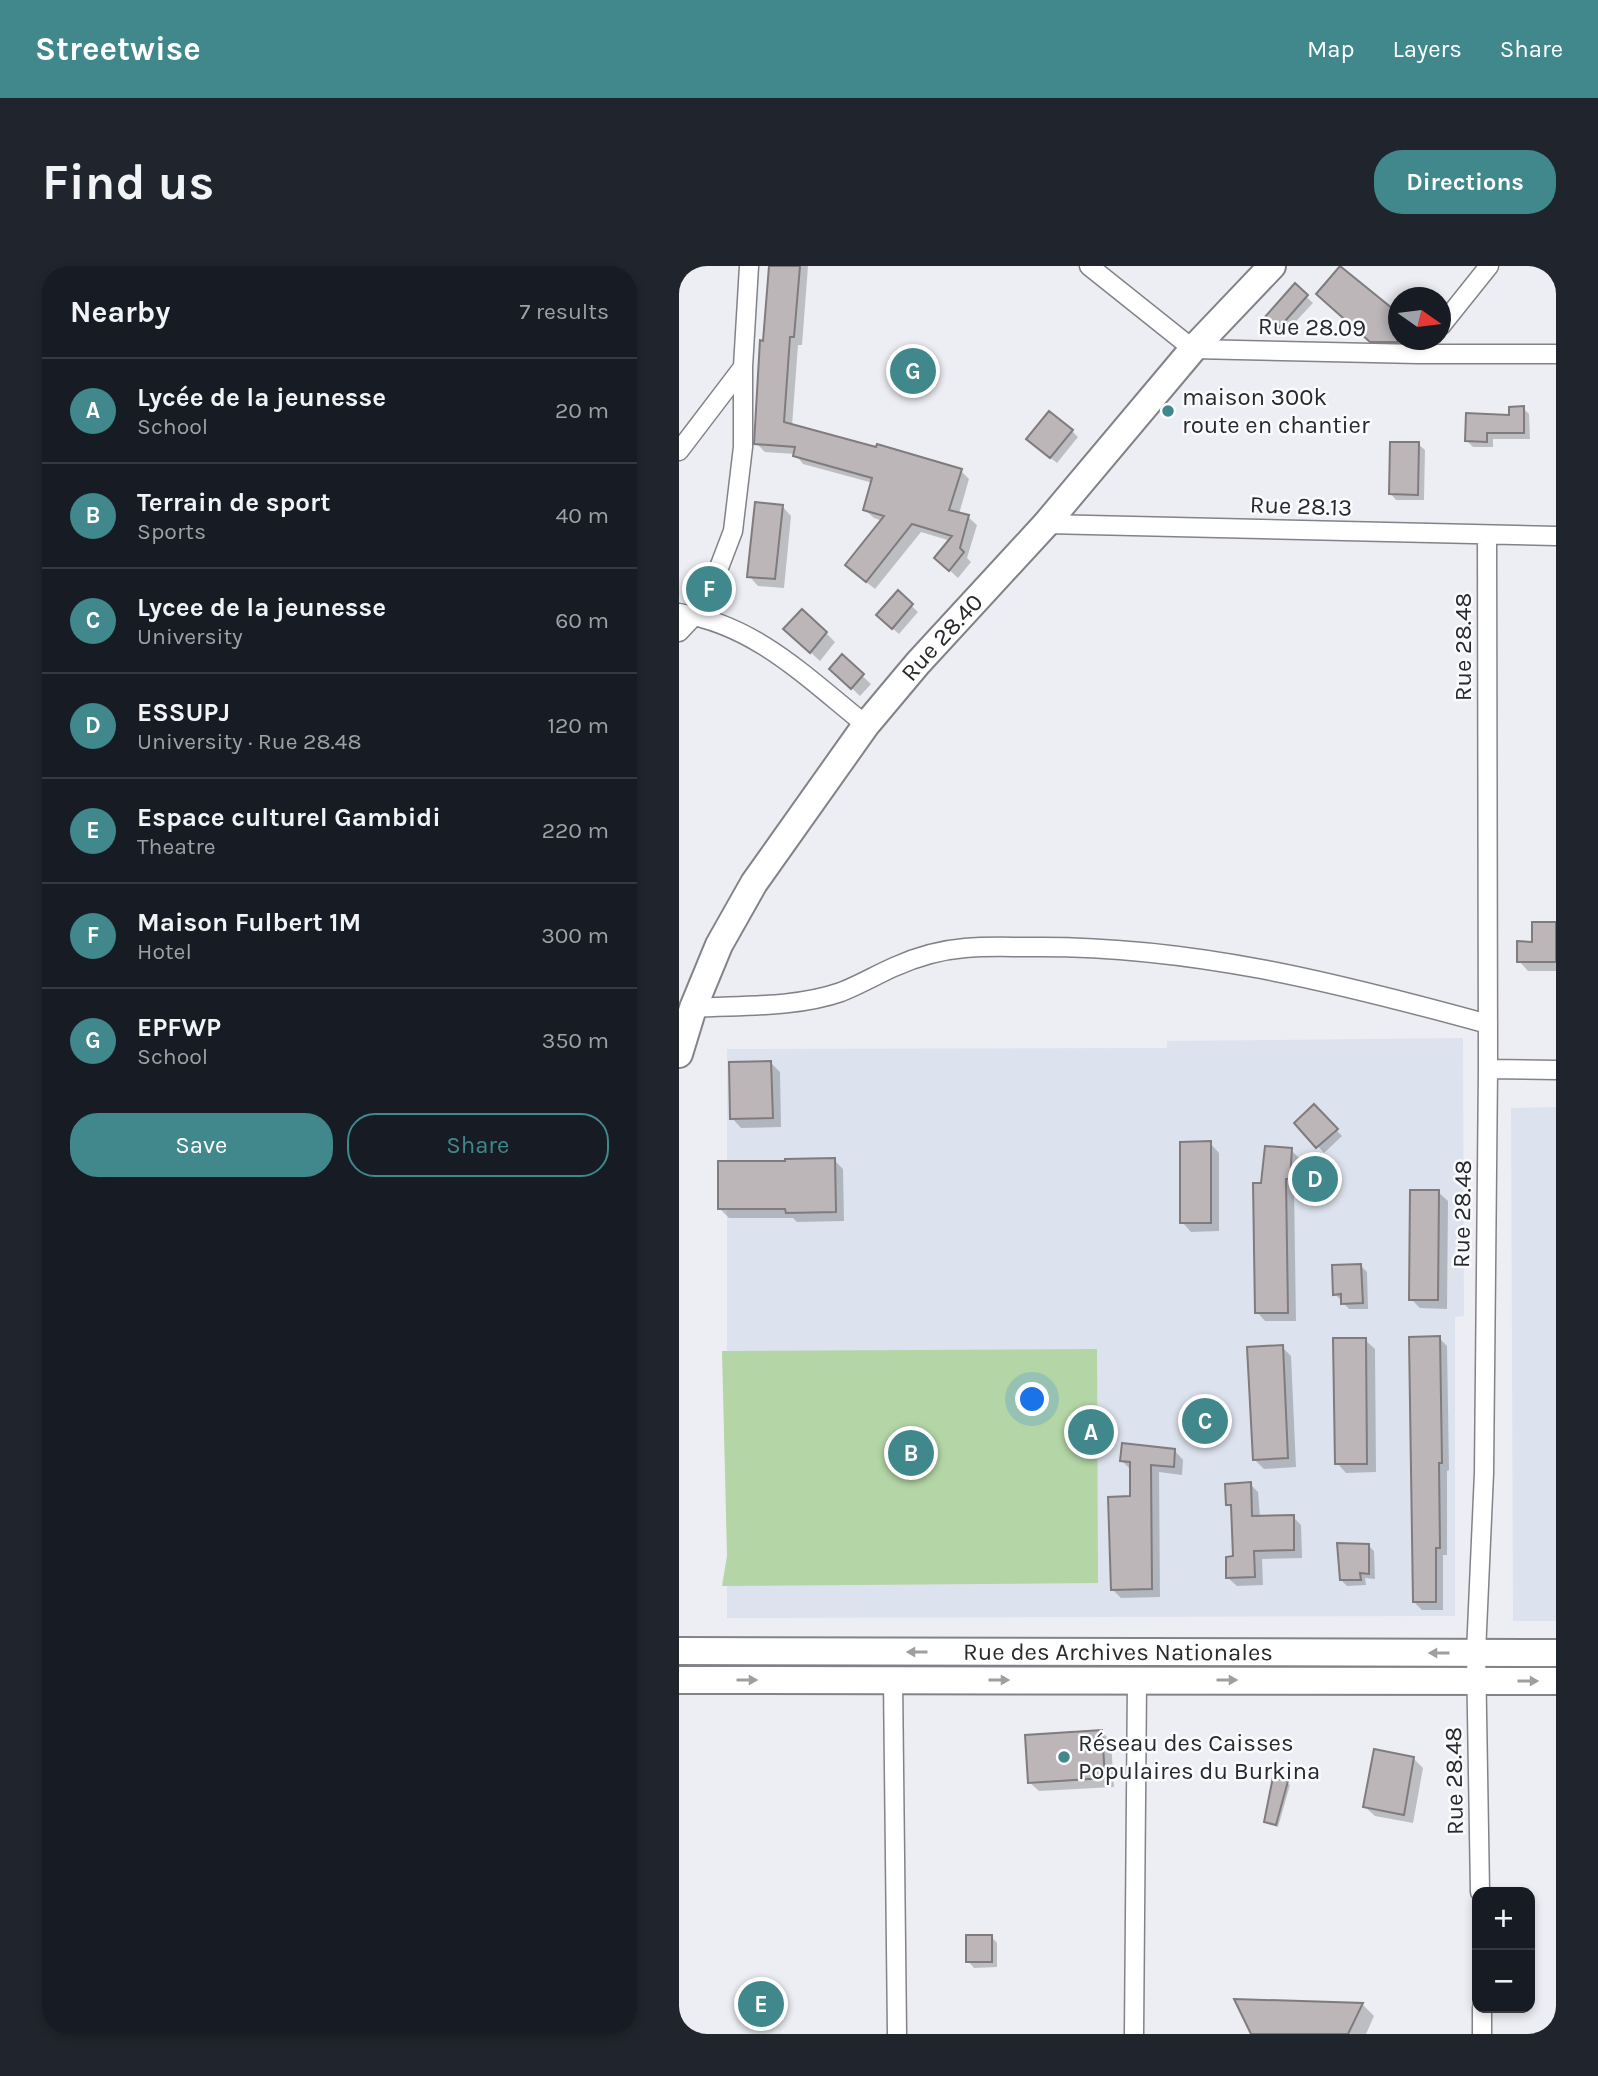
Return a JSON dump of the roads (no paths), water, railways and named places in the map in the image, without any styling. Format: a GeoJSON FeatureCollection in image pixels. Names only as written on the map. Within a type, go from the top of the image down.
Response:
{"type":"FeatureCollection","features":[{"type":"Feature","properties":{"kind":"street"},"geometry":{"type":"LineString","coordinates":[[679,632],[687,614],[720,565],[733,531],[743,447],[743,367],[749,266]]}},
{"type":"Feature","properties":{"kind":"street"},"geometry":{"type":"LineString","coordinates":[[1089,266],[1193,349]]}},
{"type":"Feature","properties":{"kind":"street","name":"Rue 28.40"},"geometry":{"type":"LineString","coordinates":[[679,1054],[693,1008],[719,945],[754,883],[866,725],[918,663],[1045,524],[1193,349],[1272,266]]}},
{"type":"Feature","properties":{"kind":"street"},"geometry":{"type":"LineString","coordinates":[[1451,313],[1489,266]]}},
{"type":"Feature","properties":{"kind":"street","name":"Rue 28.09"},"geometry":{"type":"LineString","coordinates":[[1193,349],[1556,354]]}},
{"type":"Feature","properties":{"kind":"street"},"geometry":{"type":"LineString","coordinates":[[1418,354],[1421,350]]}},
{"type":"Feature","properties":{"kind":"street"},"geometry":{"type":"LineString","coordinates":[[679,451],[687,429],[743,367]]}},
{"type":"Feature","properties":{"kind":"street","name":"Rue 28.13"},"geometry":{"type":"LineString","coordinates":[[1045,524],[1556,536]]}},
{"type":"Feature","properties":{"kind":"street","name":"Rue 28.48"},"geometry":{"type":"LineString","coordinates":[[1480,1887],[1476,1653],[1484,1472],[1489,1024],[1487,536]]}},
{"type":"Feature","properties":{"kind":"street"},"geometry":{"type":"LineString","coordinates":[[687,614],[721,623],[770,648],[866,725]]}},
{"type":"Feature","properties":{"kind":"street"},"geometry":{"type":"LineString","coordinates":[[693,1008],[784,1003],[818,998],[842,992],[895,966],[931,953],[954,949],[1084,946],[1231,962],[1374,993],[1489,1024]]}},
{"type":"Feature","properties":{"kind":"street"},"geometry":{"type":"LineString","coordinates":[[1488,1069],[1556,1070]]}},
{"type":"Feature","properties":{"kind":"street","name":"Rue des Archives Nationales"},"geometry":{"type":"LineString","coordinates":[[679,1651],[1556,1653]]}},
{"type":"Feature","properties":{"kind":"street","name":"Rue des Archives Nationales"},"geometry":{"type":"LineString","coordinates":[[679,1680],[1556,1681]]}},
{"type":"Feature","properties":{"kind":"street"},"geometry":{"type":"LineString","coordinates":[[893,1680],[897,2034]]}},
{"type":"Feature","properties":{"kind":"street"},"geometry":{"type":"LineString","coordinates":[[1134,2034],[1137,1680]]}},
{"type":"Feature","properties":{"kind":"street"},"geometry":{"type":"LineString","coordinates":[[1482,2013],[1482,2034]]}},
{"type":"Feature","properties":{"kind":"place","name":"EPFWP"},"geometry":{"type":"Point","coordinates":[913,371]}},
{"type":"Feature","properties":{"kind":"place","name":"maison 300k route en chantier"},"geometry":{"type":"Point","coordinates":[1168,411]}},
{"type":"Feature","properties":{"kind":"place","name":"Maison Fulbert 1M"},"geometry":{"type":"Point","coordinates":[709,589]}},
{"type":"Feature","properties":{"kind":"place","name":"ESSUPJ"},"geometry":{"type":"Point","coordinates":[1315,1179]}},
{"type":"Feature","properties":{"kind":"place","name":"Lycee de la jeunesse"},"geometry":{"type":"Point","coordinates":[1205,1421]}},
{"type":"Feature","properties":{"kind":"place","name":"Lycée de la jeunesse"},"geometry":{"type":"Point","coordinates":[1091,1432]}},
{"type":"Feature","properties":{"kind":"place","name":"Terrain de sport"},"geometry":{"type":"Point","coordinates":[911,1453]}},
{"type":"Feature","properties":{"kind":"place","name":"Réseau des Caisses Populaires du Burkina"},"geometry":{"type":"Point","coordinates":[1064,1757]}},
{"type":"Feature","properties":{"kind":"place","name":"Espace culturel Gambidi"},"geometry":{"type":"Point","coordinates":[761,2004]}}]}
